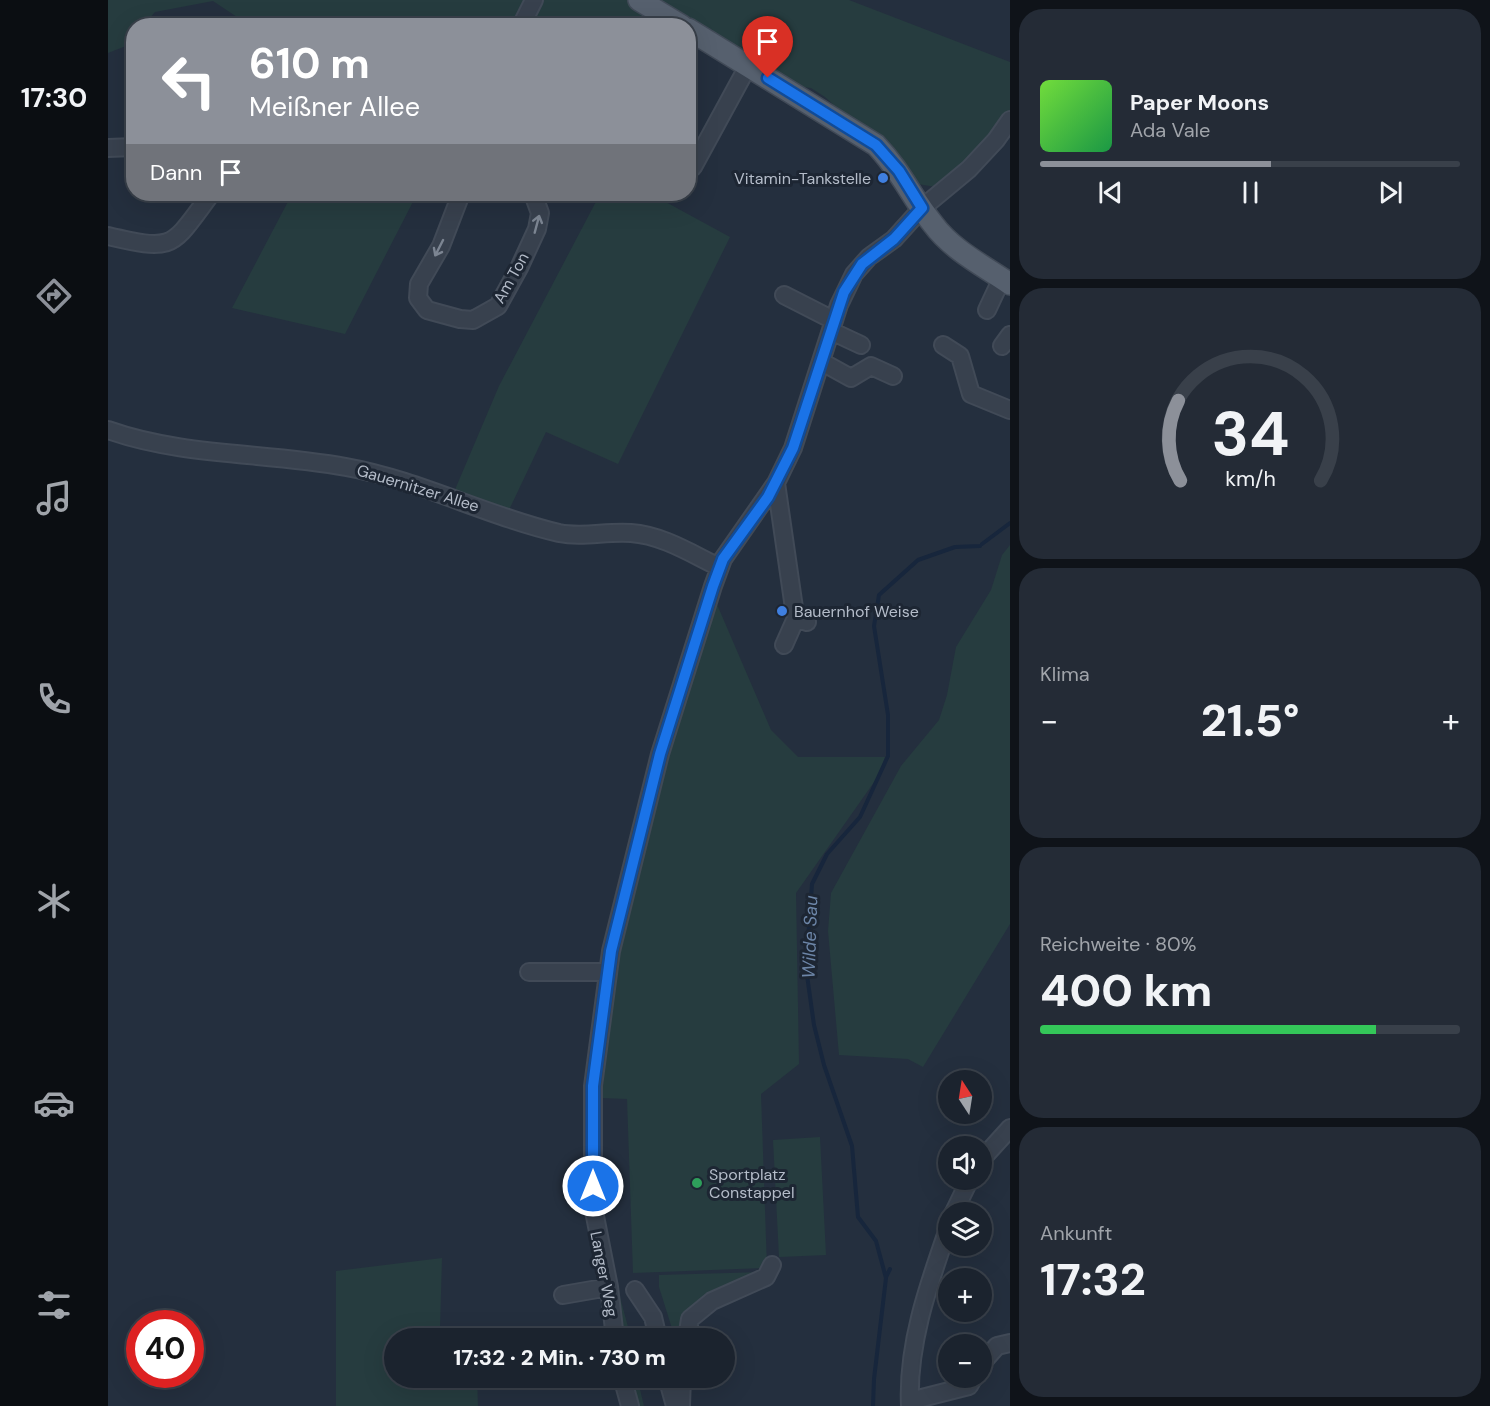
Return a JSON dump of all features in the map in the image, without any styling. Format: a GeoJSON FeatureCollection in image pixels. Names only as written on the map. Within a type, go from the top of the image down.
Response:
{"type":"FeatureCollection","features":[{"type":"Feature","properties":{"kind":"main road"},"geometry":{"type":"LineString","coordinates":[[639,0],[670,18]]}},
{"type":"Feature","properties":{"kind":"main road"},"geometry":{"type":"LineString","coordinates":[[696,34],[876,145],[899,171],[922,208],[947,240],[1006,281]]}},
{"type":"Feature","properties":{"kind":"street"},"geometry":{"type":"LineString","coordinates":[[525,18],[534,0]]}},
{"type":"Feature","properties":{"kind":"street"},"geometry":{"type":"LineString","coordinates":[[696,161],[748,66]]}},
{"type":"Feature","properties":{"kind":"street","name":"Langer Weg"},"geometry":{"type":"LineString","coordinates":[[614,1328],[609,1287],[595,1224],[593,1173],[593,1086],[608,972],[611,951],[660,754],[719,567],[776,483],[795,442],[844,292],[862,264],[894,239],[922,208],[958,180],[983,154],[1010,120]]}},
{"type":"Feature","properties":{"kind":"street"},"geometry":{"type":"LineString","coordinates":[[108,148],[126,147]]}},
{"type":"Feature","properties":{"kind":"street"},"geometry":{"type":"LineString","coordinates":[[108,236],[148,245],[168,243],[183,230],[206,201]]}},
{"type":"Feature","properties":{"kind":"street","name":"Am Ton"},"geometry":{"type":"LineString","coordinates":[[458,201],[441,246],[419,284],[418,298],[427,310],[473,320],[498,306],[519,268],[537,229],[540,213],[536,201]]}},
{"type":"Feature","properties":{"kind":"street"},"geometry":{"type":"LineString","coordinates":[[987,310],[1006,281]]}},
{"type":"Feature","properties":{"kind":"street"},"geometry":{"type":"LineString","coordinates":[[784,295],[861,345]]}},
{"type":"Feature","properties":{"kind":"street"},"geometry":{"type":"LineString","coordinates":[[943,345],[960,356],[971,394],[1010,410]]}},
{"type":"Feature","properties":{"kind":"street"},"geometry":{"type":"LineString","coordinates":[[822,362],[851,378],[871,366],[893,376]]}},
{"type":"Feature","properties":{"kind":"street","name":"Gauernitzer Allee"},"geometry":{"type":"LineString","coordinates":[[108,430],[167,446],[346,467],[404,482],[557,532],[586,536],[642,534],[719,567]]}},
{"type":"Feature","properties":{"kind":"street"},"geometry":{"type":"LineString","coordinates":[[776,483],[802,620],[784,645]]}},
{"type":"Feature","properties":{"kind":"street"},"geometry":{"type":"LineString","coordinates":[[529,972],[608,972]]}},
{"type":"Feature","properties":{"kind":"street"},"geometry":{"type":"LineString","coordinates":[[992,1148],[1010,1128]]}},
{"type":"Feature","properties":{"kind":"street"},"geometry":{"type":"LineString","coordinates":[[938,1256],[911,1356],[910,1403],[962,1388]]}},
{"type":"Feature","properties":{"kind":"street"},"geometry":{"type":"LineString","coordinates":[[689,1328],[690,1319],[712,1302],[766,1277],[772,1265]]}},
{"type":"Feature","properties":{"kind":"street"},"geometry":{"type":"LineString","coordinates":[[563,1295],[609,1287]]}},
{"type":"Feature","properties":{"kind":"street"},"geometry":{"type":"LineString","coordinates":[[635,1290],[653,1317],[656,1328]]}},
{"type":"Feature","properties":{"kind":"street"},"geometry":{"type":"LineString","coordinates":[[992,1352],[997,1346],[1010,1343]]}},
{"type":"Feature","properties":{"kind":"street"},"geometry":{"type":"LineString","coordinates":[[625,1388],[630,1406]]}},
{"type":"Feature","properties":{"kind":"street"},"geometry":{"type":"LineString","coordinates":[[670,1388],[675,1406]]}},
{"type":"Feature","properties":{"kind":"street"},"geometry":{"type":"LineString","coordinates":[[681,1406],[682,1388]]}},
{"type":"Feature","properties":{"kind":"green space"},"geometry":{"type":"Polygon","coordinates":[[[108,0],[529,0],[520,18],[238,18],[213,1],[155,12],[150,18],[126,18],[126,46],[108,53],[108,0]]]}},
{"type":"Feature","properties":{"kind":"green space"},"geometry":{"type":"Polygon","coordinates":[[[543,0],[627,0],[659,18],[533,18],[543,0]]]}},
{"type":"Feature","properties":{"kind":"green space"},"geometry":{"type":"Polygon","coordinates":[[[651,0],[849,0],[1010,62],[1010,113],[994,138],[936,187],[918,184],[825,97],[811,88],[796,86],[696,27],[696,18],[681,18],[651,0]]]}},
{"type":"Feature","properties":{"kind":"green space"},"geometry":{"type":"Polygon","coordinates":[[[288,201],[413,201],[345,334],[232,308],[288,201]]]}},
{"type":"Feature","properties":{"kind":"green space"},"geometry":{"type":"Polygon","coordinates":[[[596,201],[664,201],[730,237],[618,464],[546,432],[509,510],[454,492],[499,386],[596,201]]]}},
{"type":"Feature","properties":{"kind":"green space"},"geometry":{"type":"Polygon","coordinates":[[[1010,545],[1010,924],[923,1067],[908,1059],[839,1055],[828,931],[831,893],[901,766],[939,720],[947,695],[956,647],[991,590],[1002,555],[1010,545]]]}},
{"type":"Feature","properties":{"kind":"green space"},"geometry":{"type":"Polygon","coordinates":[[[716,602],[771,730],[798,757],[885,757],[879,775],[796,893],[799,1064],[761,1094],[767,1268],[633,1273],[627,1099],[602,1098],[614,957],[670,735],[716,602]]]}},
{"type":"Feature","properties":{"kind":"green space"},"geometry":{"type":"Polygon","coordinates":[[[820,1137],[826,1255],[779,1257],[773,1140],[820,1137]]]}},
{"type":"Feature","properties":{"kind":"green space"},"geometry":{"type":"Polygon","coordinates":[[[442,1258],[440,1328],[384,1328],[384,1388],[477,1388],[478,1406],[336,1406],[336,1271],[442,1258]]]}},
{"type":"Feature","properties":{"kind":"green space"},"geometry":{"type":"Polygon","coordinates":[[[764,1272],[714,1295],[686,1328],[672,1328],[659,1287],[659,1275],[764,1272]]]}},
{"type":"Feature","properties":{"kind":"green space"},"geometry":{"type":"Polygon","coordinates":[[[614,1275],[628,1328],[619,1328],[614,1275]]]}},
{"type":"Feature","properties":{"kind":"green space"},"geometry":{"type":"Polygon","coordinates":[[[475,1326],[475,1328],[452,1328],[475,1326]]]}},
{"type":"Feature","properties":{"kind":"green space"},"geometry":{"type":"Polygon","coordinates":[[[630,1388],[640,1388],[644,1406],[636,1406],[630,1388]]]}},
{"type":"Feature","properties":{"kind":"waterway","name":"Wilde Sau"},"geometry":{"type":"LineString","coordinates":[[982,544],[1010,523]]}},
{"type":"Feature","properties":{"kind":"waterway","name":"Wilde Sau"},"geometry":{"type":"LineString","coordinates":[[873,1406],[886,1278],[876,1241],[858,1217],[852,1146],[824,1065],[814,1025],[806,968],[812,884],[827,854],[860,817],[888,756],[888,715],[874,626],[879,595],[918,560],[955,547],[980,546]]}},
{"type":"Feature","properties":{"kind":"waterway","name":"Wilde Sau"},"geometry":{"type":"LineString","coordinates":[[886,1277],[890,1269]]}},
{"type":"Feature","properties":{"kind":"place","name":"Vitamin-Tankstelle"},"geometry":{"type":"Point","coordinates":[883,178]}},
{"type":"Feature","properties":{"kind":"place","name":"Bauernhof Weise"},"geometry":{"type":"Point","coordinates":[782,611]}},
{"type":"Feature","properties":{"kind":"place","name":"Sportplatz Constappel"},"geometry":{"type":"Point","coordinates":[697,1183]}},
{"type":"Feature","properties":{"kind":"route"},"geometry":{"type":"LineString","coordinates":[[593,1186],[593,1086],[611,951],[650,788],[719,567],[768,497],[793,448],[807,411],[834,320],[844,292],[854,274],[862,264],[894,239],[922,208],[899,171],[876,145],[768,78]]}}]}
